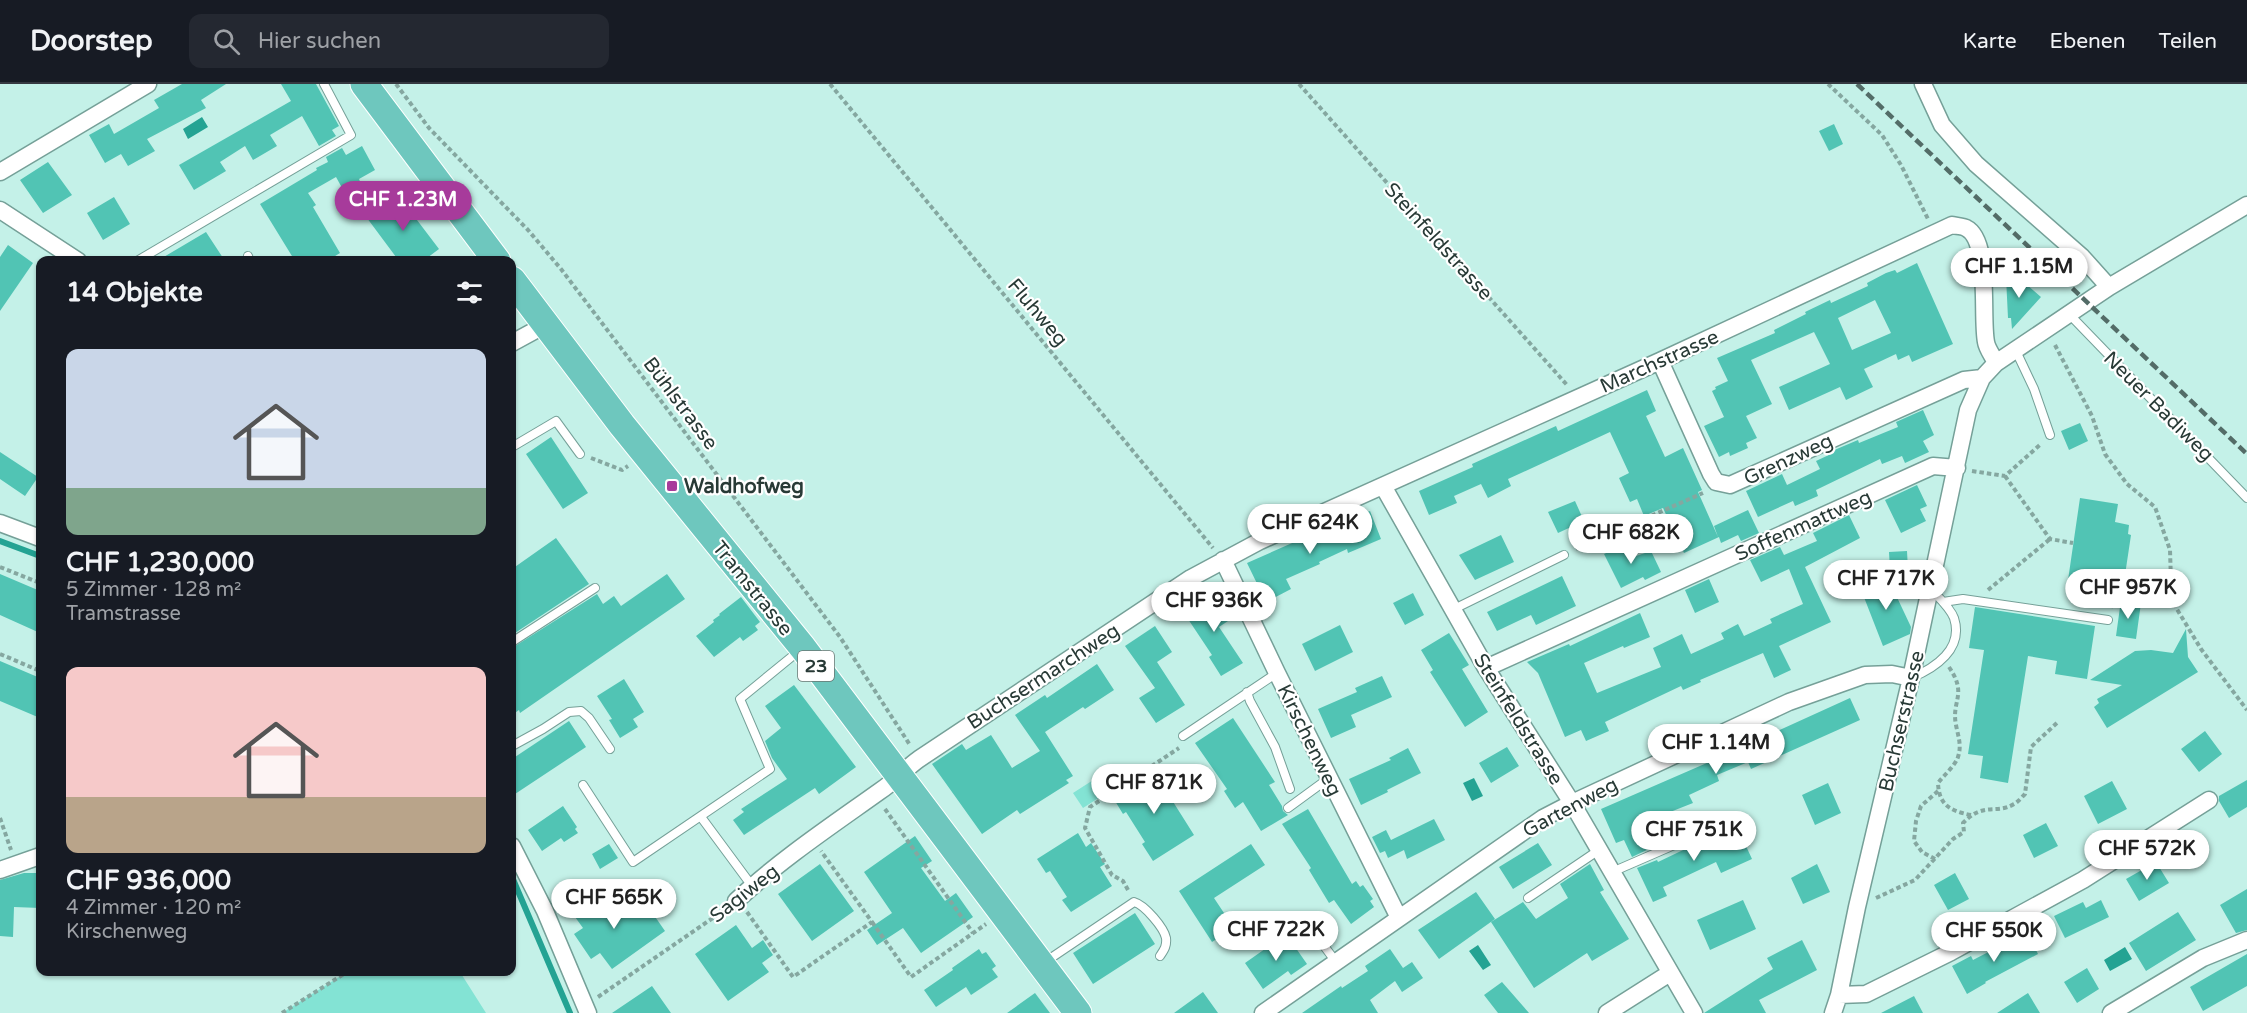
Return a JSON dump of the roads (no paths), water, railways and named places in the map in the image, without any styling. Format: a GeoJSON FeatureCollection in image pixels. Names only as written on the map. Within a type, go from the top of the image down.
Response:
{"type":"FeatureCollection","features":[{"type":"Feature","properties":{"kind":"main road"},"geometry":{"type":"LineString","coordinates":[[364,84],[493,256]]}},
{"type":"Feature","properties":{"kind":"main road","name":"Tramstrasse"},"geometry":{"type":"LineString","coordinates":[[516,285],[743,577],[802,648],[879,751],[909,766],[1003,912],[1078,1013]]}},
{"type":"Feature","properties":{"kind":"street"},"geometry":{"type":"LineString","coordinates":[[0,172],[148,84]]}},
{"type":"Feature","properties":{"kind":"street"},"geometry":{"type":"LineString","coordinates":[[1923,84],[1942,125],[1976,164],[2082,257],[2109,287]]}},
{"type":"Feature","properties":{"kind":"street","name":"Buchserstrasse"},"geometry":{"type":"LineString","coordinates":[[1833,1013],[1911,678],[1968,410],[1982,378],[1996,363],[2109,287],[2247,205]]}},
{"type":"Feature","properties":{"kind":"street"},"geometry":{"type":"LineString","coordinates":[[0,210],[70,256]]}},
{"type":"Feature","properties":{"kind":"street","name":"Marchstrasse"},"geometry":{"type":"LineString","coordinates":[[1383,486],[1660,361],[1952,225],[1967,228],[1976,238],[1985,285],[1983,324],[1986,345],[1996,363]]}},
{"type":"Feature","properties":{"kind":"street"},"geometry":{"type":"LineString","coordinates":[[516,341],[545,324]]}},
{"type":"Feature","properties":{"kind":"street","name":"Grenzweg"},"geometry":{"type":"LineString","coordinates":[[1660,361],[1716,482],[1730,485],[1964,380],[1982,378]]}},
{"type":"Feature","properties":{"kind":"street","name":"Soffenmattweg"},"geometry":{"type":"LineString","coordinates":[[1486,668],[1933,466],[1957,468]]}},
{"type":"Feature","properties":{"kind":"street","name":"Buchsermarchweg"},"geometry":{"type":"LineString","coordinates":[[909,766],[1191,578],[1260,541],[1383,486]]}},
{"type":"Feature","properties":{"kind":"street","name":"Steinfeldstrasse"},"geometry":{"type":"LineString","coordinates":[[1383,486],[1486,668],[1572,803],[1694,1013]]}},
{"type":"Feature","properties":{"kind":"street"},"geometry":{"type":"LineString","coordinates":[[0,523],[36,536]]}},
{"type":"Feature","properties":{"kind":"street","name":"Kirschenweg"},"geometry":{"type":"LineString","coordinates":[[1223,560],[1399,918]]}},
{"type":"Feature","properties":{"kind":"street","name":"Gartenweg"},"geometry":{"type":"LineString","coordinates":[[1263,1013],[1543,818],[1572,803],[1789,702],[1866,675],[1892,674],[1911,678]]}},
{"type":"Feature","properties":{"kind":"street","name":"Sagiweg"},"geometry":{"type":"LineString","coordinates":[[738,900],[752,886],[875,795],[909,766]]}},
{"type":"Feature","properties":{"kind":"street"},"geometry":{"type":"LineString","coordinates":[[1839,995],[1866,994],[1951,952],[2083,880],[2209,800]]}},
{"type":"Feature","properties":{"kind":"street"},"geometry":{"type":"LineString","coordinates":[[516,854],[545,911],[586,1008]]}},
{"type":"Feature","properties":{"kind":"street"},"geometry":{"type":"LineString","coordinates":[[0,870],[36,858]]}},
{"type":"Feature","properties":{"kind":"street"},"geometry":{"type":"LineString","coordinates":[[2111,1013],[2203,958],[2247,940]]}},
{"type":"Feature","properties":{"kind":"street"},"geometry":{"type":"LineString","coordinates":[[1607,1013],[1670,973]]}},
{"type":"Feature","properties":{"kind":"lane"},"geometry":{"type":"LineString","coordinates":[[145,256],[351,135],[324,84]]}},
{"type":"Feature","properties":{"kind":"lane","name":"Neuer Badiweg"},"geometry":{"type":"LineString","coordinates":[[2070,315],[2247,498]]}},
{"type":"Feature","properties":{"kind":"lane"},"geometry":{"type":"LineString","coordinates":[[2016,351],[2034,389],[2050,435]]}},
{"type":"Feature","properties":{"kind":"lane"},"geometry":{"type":"LineString","coordinates":[[516,445],[556,421],[580,454]]}},
{"type":"Feature","properties":{"kind":"lane"},"geometry":{"type":"LineString","coordinates":[[1452,610],[1564,555]]}},
{"type":"Feature","properties":{"kind":"lane"},"geometry":{"type":"LineString","coordinates":[[516,639],[595,588]]}},
{"type":"Feature","properties":{"kind":"lane"},"geometry":{"type":"LineString","coordinates":[[1911,678],[1929,671],[1944,659],[1954,641],[1956,631],[1953,617],[1943,602],[1929,588]]}},
{"type":"Feature","properties":{"kind":"lane"},"geometry":{"type":"LineString","coordinates":[[1943,602],[1963,599],[2108,620]]}},
{"type":"Feature","properties":{"kind":"lane"},"geometry":{"type":"LineString","coordinates":[[583,785],[633,862],[770,770],[740,699],[802,648]]}},
{"type":"Feature","properties":{"kind":"lane"},"geometry":{"type":"LineString","coordinates":[[1183,736],[1277,673]]}},
{"type":"Feature","properties":{"kind":"lane"},"geometry":{"type":"LineString","coordinates":[[1247,692],[1275,747],[1290,789]]}},
{"type":"Feature","properties":{"kind":"lane"},"geometry":{"type":"LineString","coordinates":[[516,744],[568,712],[580,711],[589,717],[610,749]]}},
{"type":"Feature","properties":{"kind":"lane"},"geometry":{"type":"LineString","coordinates":[[1288,808],[1329,778]]}},
{"type":"Feature","properties":{"kind":"lane"},"geometry":{"type":"LineString","coordinates":[[701,817],[752,886]]}},
{"type":"Feature","properties":{"kind":"lane"},"geometry":{"type":"LineString","coordinates":[[1612,872],[1718,826]]}},
{"type":"Feature","properties":{"kind":"lane"},"geometry":{"type":"LineString","coordinates":[[1528,898],[1599,850]]}},
{"type":"Feature","properties":{"kind":"lane"},"geometry":{"type":"LineString","coordinates":[[1042,964],[1134,902],[1146,909],[1166,936],[1166,947],[1160,956]]}},
{"type":"Feature","properties":{"kind":"lane"},"geometry":{"type":"LineString","coordinates":[[1286,925],[1295,920],[1307,923],[1336,962]]}},
{"type":"Feature","properties":{"kind":"waterway"},"geometry":{"type":"LineString","coordinates":[[0,541],[36,554]]}},
{"type":"Feature","properties":{"kind":"waterway"},"geometry":{"type":"LineString","coordinates":[[516,886],[570,1013]]}},
{"type":"Feature","properties":{"kind":"railway"},"geometry":{"type":"LineString","coordinates":[[1857,84],[2247,454]]}},
{"type":"Feature","properties":{"kind":"place","name":"Waldhofweg"},"geometry":{"type":"Point","coordinates":[672,486]}}]}
